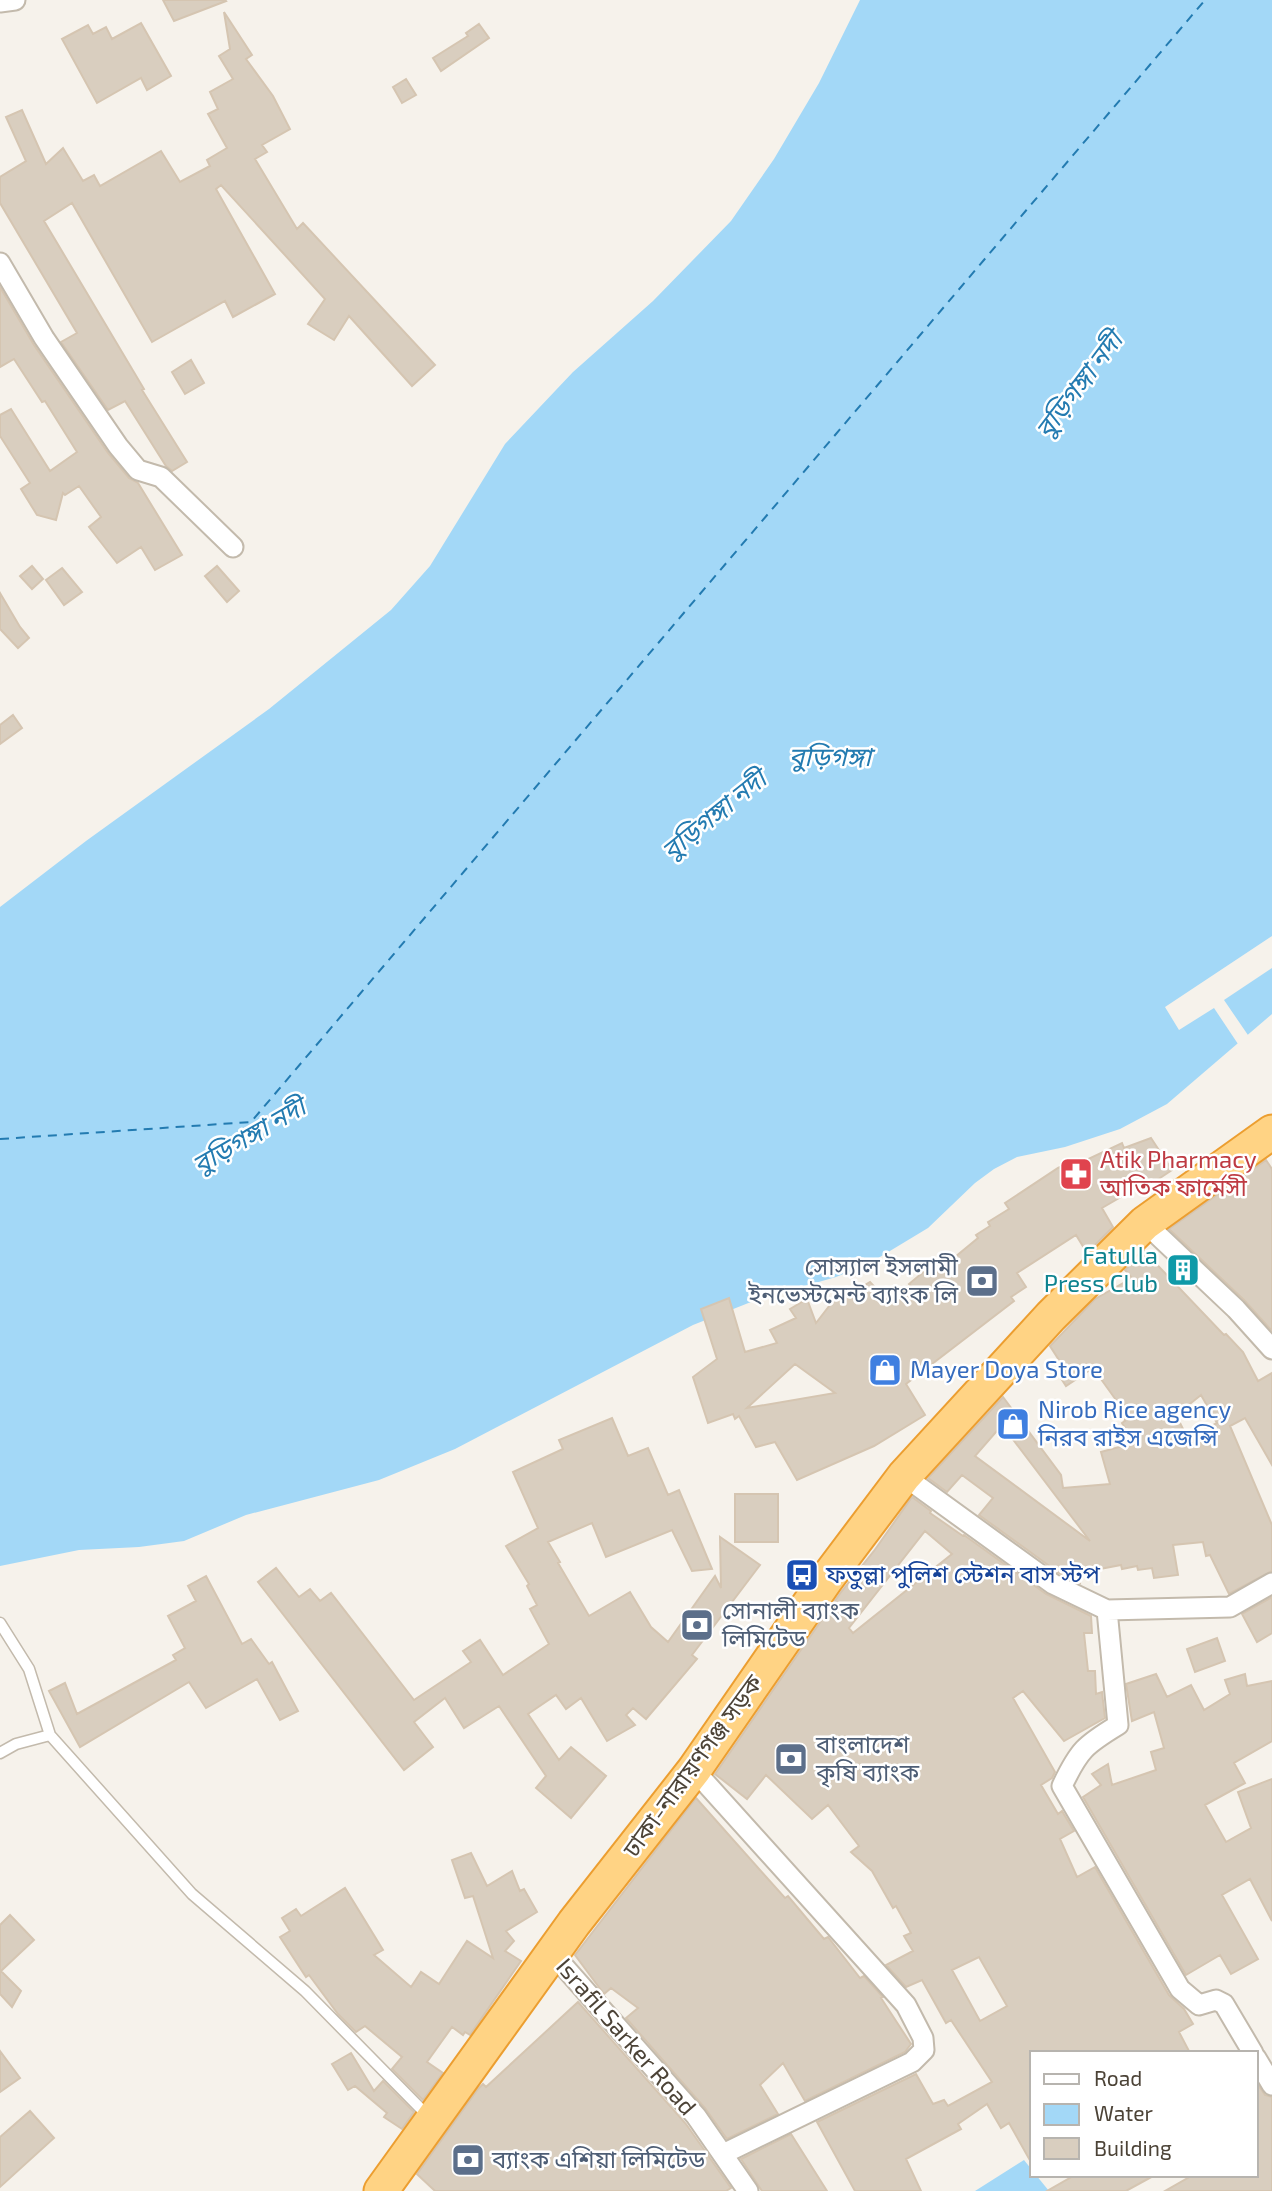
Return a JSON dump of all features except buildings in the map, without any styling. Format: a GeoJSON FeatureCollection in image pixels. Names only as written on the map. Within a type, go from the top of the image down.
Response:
{"type":"FeatureCollection","features":[{"type":"Feature","properties":{"kind":"highway","name":"ঢাকা-নারায়ণগঞ্জ সড়ক"},"geometry":{"type":"LineString","coordinates":[[381,2191],[552,1953],[694,1770],[825,1581],[904,1476],[1051,1316],[1146,1223],[1272,1132]]}},
{"type":"Feature","properties":{"kind":"street"},"geometry":{"type":"LineString","coordinates":[[0,2],[15,0]]}},
{"type":"Feature","properties":{"kind":"street"},"geometry":{"type":"LineString","coordinates":[[0,263],[44,338],[118,446],[138,470],[161,477],[233,547]]}},
{"type":"Feature","properties":{"kind":"street"},"geometry":{"type":"LineString","coordinates":[[1146,1223],[1236,1308],[1272,1349]]}},
{"type":"Feature","properties":{"kind":"street"},"geometry":{"type":"LineString","coordinates":[[904,1476],[1053,1584],[1107,1610],[1230,1607],[1272,1583]]}},
{"type":"Feature","properties":{"kind":"street"},"geometry":{"type":"LineString","coordinates":[[1107,1610],[1118,1725],[1094,1740],[1076,1757],[1062,1786],[1180,1989],[1199,2005],[1216,2000],[1224,2004],[1252,2051]]}},
{"type":"Feature","properties":{"kind":"street"},"geometry":{"type":"LineString","coordinates":[[694,1770],[906,2005],[923,2038],[924,2050],[912,2062],[723,2154]]}},
{"type":"Feature","properties":{"kind":"street","name":"Israfil Sarker Road"},"geometry":{"type":"LineString","coordinates":[[552,1953],[665,2078],[748,2191]]}},
{"type":"Feature","properties":{"kind":"street"},"geometry":{"type":"LineString","coordinates":[[1258,2062],[1272,2085]]}},
{"type":"Feature","properties":{"kind":"lane"},"geometry":{"type":"LineString","coordinates":[[0,1623],[29,1669],[50,1735],[192,1894],[305,1991],[433,2122]]}},
{"type":"Feature","properties":{"kind":"lane"},"geometry":{"type":"LineString","coordinates":[[0,1753],[16,1744],[50,1735]]}},
{"type":"Feature","properties":{"kind":"water","name":"বুড়িগঙ্গা"},"geometry":{"type":"Polygon","coordinates":[[[860,0],[1272,0],[1272,1014],[1167,1104],[1120,1129],[1065,1147],[1017,1157],[994,1169],[975,1183],[928,1228],[870,1263],[836,1277],[756,1300],[693,1325],[455,1449],[379,1480],[246,1515],[184,1541],[139,1547],[79,1550],[0,1566],[0,907],[86,841],[269,709],[391,610],[430,566],[505,444],[573,372],[653,301],[731,221],[774,159],[819,83],[860,0]]]}},
{"type":"Feature","properties":{"kind":"water"},"geometry":{"type":"Polygon","coordinates":[[[1024,2160],[1030,2168],[1030,2177],[1038,2177],[1049,2191],[975,2191],[1024,2160]]]}},
{"type":"Feature","properties":{"kind":"pier"},"geometry":{"type":"Polygon","coordinates":[[[1272,936],[1272,968],[1224,1000],[1250,1038],[1240,1047],[1214,1008],[1179,1030],[1165,1007],[1272,936]]]}},
{"type":"Feature","properties":{"kind":"ferry route"},"geometry":{"type":"LineString","coordinates":[[0,1139],[251,1122],[1205,0]]}},
{"type":"Feature","properties":{"kind":"place","name":"Atik Pharmacy আতিক ফার্মেসী"},"geometry":{"type":"Point","coordinates":[1076,1174]}},
{"type":"Feature","properties":{"kind":"place","name":"Fatulla Press Club"},"geometry":{"type":"Point","coordinates":[1183,1270]}},
{"type":"Feature","properties":{"kind":"place","name":"সোস্যাল ইসলামী ইনভেস্টমেন্ট ব্যাংক লি"},"geometry":{"type":"Point","coordinates":[982,1281]}},
{"type":"Feature","properties":{"kind":"place","name":"Mayer Doya Store"},"geometry":{"type":"Point","coordinates":[885,1370]}},
{"type":"Feature","properties":{"kind":"place","name":"Nirob Rice agency নিরব রাইস এজেন্সি"},"geometry":{"type":"Point","coordinates":[1013,1424]}},
{"type":"Feature","properties":{"kind":"place","name":"ফতুল্লা পুলিশ স্টেশন বাস স্টপ"},"geometry":{"type":"Point","coordinates":[802,1575]}},
{"type":"Feature","properties":{"kind":"place","name":"সোনালী ব্যাংক লিমিটেড"},"geometry":{"type":"Point","coordinates":[697,1625]}},
{"type":"Feature","properties":{"kind":"place","name":"বাংলাদেশ কৃষি ব্যাংক"},"geometry":{"type":"Point","coordinates":[791,1759]}},
{"type":"Feature","properties":{"kind":"place","name":"ব্যাংক এশিয়া লিমিটেড"},"geometry":{"type":"Point","coordinates":[468,2160]}},
{"type":"Feature","properties":{"kind":"water label","name":"বুড়িগঙ্গা নদী"},"geometry":{"type":"Point","coordinates":[1079,385]}},
{"type":"Feature","properties":{"kind":"water label","name":"বুড়িগঙ্গা নদী"},"geometry":{"type":"Point","coordinates":[714,815]}},
{"type":"Feature","properties":{"kind":"water label","name":"বুড়িগঙ্গা নদী"},"geometry":{"type":"Point","coordinates":[249,1136]}}]}
